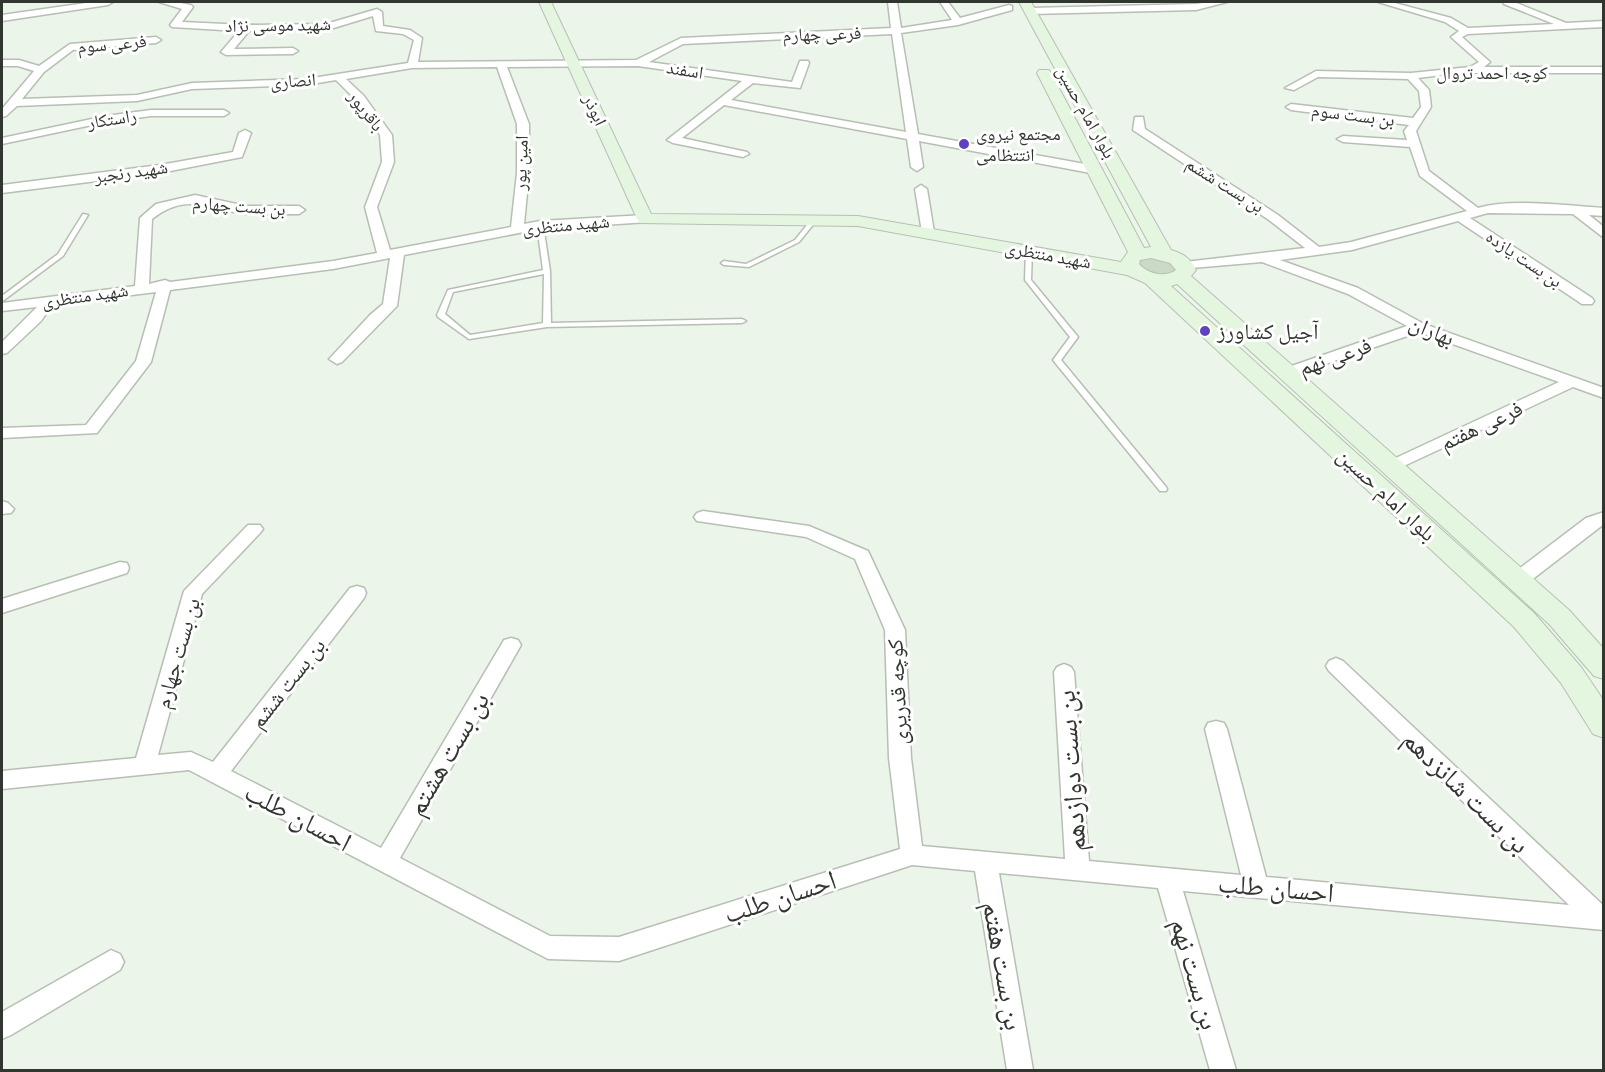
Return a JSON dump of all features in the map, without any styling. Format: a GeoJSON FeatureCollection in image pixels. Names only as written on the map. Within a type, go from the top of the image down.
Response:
{"type":"FeatureCollection","features":[{"type":"Feature","properties":{"kind":"street"},"geometry":{"type":"LineString","coordinates":[[2,19],[81,3],[108,2]]}},
{"type":"Feature","properties":{"kind":"street","name":"شهید موسی نژاد"},"geometry":{"type":"LineString","coordinates":[[164,2],[188,7],[175,25],[246,28],[327,27],[376,12],[379,29],[406,32],[417,36],[420,40],[412,65]]}},
{"type":"Feature","properties":{"kind":"street","name":"ابوذر"},"geometry":{"type":"LineString","coordinates":[[544,2],[645,219]]}},
{"type":"Feature","properties":{"kind":"street"},"geometry":{"type":"LineString","coordinates":[[892,2],[917,167]]}},
{"type":"Feature","properties":{"kind":"street"},"geometry":{"type":"LineString","coordinates":[[944,2],[958,22]]}},
{"type":"Feature","properties":{"kind":"street"},"geometry":{"type":"LineString","coordinates":[[1050,11],[1067,2]]}},
{"type":"Feature","properties":{"kind":"street"},"geometry":{"type":"LineString","coordinates":[[1028,6],[1050,11],[1196,7],[1222,2]]}},
{"type":"Feature","properties":{"kind":"street"},"geometry":{"type":"LineString","coordinates":[[1383,2],[1448,20],[1466,31]]}},
{"type":"Feature","properties":{"kind":"street"},"geometry":{"type":"LineString","coordinates":[[1507,2],[1568,26]]}},
{"type":"Feature","properties":{"kind":"street","name":"بلوار امام حسین"},"geometry":{"type":"LineString","coordinates":[[1028,6],[1164,254],[1177,259],[1183,272],[1285,373],[1559,617],[1604,668]]}},
{"type":"Feature","properties":{"kind":"street","name":"فرعی چهارم"},"geometry":{"type":"LineString","coordinates":[[638,63],[681,41],[896,31],[958,22],[1009,9]]}},
{"type":"Feature","properties":{"kind":"street"},"geometry":{"type":"LineString","coordinates":[[1471,71],[1485,62],[1456,37],[1466,31],[1604,24]]}},
{"type":"Feature","properties":{"kind":"street"},"geometry":{"type":"LineString","coordinates":[[246,28],[226,52],[293,51]]}},
{"type":"Feature","properties":{"kind":"street","name":"فرعی سوم"},"geometry":{"type":"LineString","coordinates":[[2,114],[14,103],[40,70],[70,47],[156,40]]}},
{"type":"Feature","properties":{"kind":"street","name":"بلوار امام حسین"},"geometry":{"type":"LineString","coordinates":[[1037,59],[1096,170],[1140,268],[1524,620],[1571,675],[1604,726]]}},
{"type":"Feature","properties":{"kind":"street"},"geometry":{"type":"LineString","coordinates":[[2,63],[19,63],[40,70]]}},
{"type":"Feature","properties":{"kind":"street","name":"اسفند"},"geometry":{"type":"LineString","coordinates":[[573,63],[638,63],[796,87],[804,63]]}},
{"type":"Feature","properties":{"kind":"street","name":"انصاری"},"geometry":{"type":"LineString","coordinates":[[14,103],[137,98],[192,86],[306,82],[412,65],[573,63]]}},
{"type":"Feature","properties":{"kind":"street","name":"امین پور"},"geometry":{"type":"LineString","coordinates":[[501,64],[523,124],[517,229]]}},
{"type":"Feature","properties":{"kind":"street","name":"کوچه احمد تروال"},"geometry":{"type":"LineString","coordinates":[[1411,76],[1435,71],[1570,73],[1604,70]]}},
{"type":"Feature","properties":{"kind":"street"},"geometry":{"type":"LineString","coordinates":[[1290,88],[1316,74],[1411,76]]}},
{"type":"Feature","properties":{"kind":"street","name":"باقرپور"},"geometry":{"type":"LineString","coordinates":[[337,76],[360,98],[386,135],[388,162],[371,207],[391,252]]}},
{"type":"Feature","properties":{"kind":"street","name":"کوچه احمد تروال"},"geometry":{"type":"LineString","coordinates":[[1411,76],[1424,90],[1426,107],[1410,130],[1424,173],[1476,212]]}},
{"type":"Feature","properties":{"kind":"street"},"geometry":{"type":"LineString","coordinates":[[743,154],[673,140],[750,80]]}},
{"type":"Feature","properties":{"kind":"street"},"geometry":{"type":"LineString","coordinates":[[723,102],[1096,170]]}},
{"type":"Feature","properties":{"kind":"street","name":"بن بست سوم"},"geometry":{"type":"LineString","coordinates":[[1291,107],[1415,122]]}},
{"type":"Feature","properties":{"kind":"street","name":"راستکار"},"geometry":{"type":"LineString","coordinates":[[2,141],[106,119],[151,113],[224,113]]}},
{"type":"Feature","properties":{"kind":"street","name":"بن بست ششم"},"geometry":{"type":"LineString","coordinates":[[1139,119],[1139,130],[1164,148],[1245,196],[1290,228],[1316,251]]}},
{"type":"Feature","properties":{"kind":"street","name":"شهید رنجبر"},"geometry":{"type":"LineString","coordinates":[[2,189],[238,155],[245,133]]}},
{"type":"Feature","properties":{"kind":"street"},"geometry":{"type":"LineString","coordinates":[[1343,139],[1413,144]]}},
{"type":"Feature","properties":{"kind":"street"},"geometry":{"type":"LineString","coordinates":[[921,189],[928,232]]}},
{"type":"Feature","properties":{"kind":"street","name":"بن بست چهارم"},"geometry":{"type":"LineString","coordinates":[[142,288],[146,218],[160,207],[195,199],[246,210],[299,210]]}},
{"type":"Feature","properties":{"kind":"street"},"geometry":{"type":"LineString","coordinates":[[1140,268],[1168,280],[1183,272],[1352,246],[1488,209],[1604,212]]}},
{"type":"Feature","properties":{"kind":"street"},"geometry":{"type":"LineString","coordinates":[[1576,210],[1604,234]]}},
{"type":"Feature","properties":{"kind":"street","name":"بن بست یازده"},"geometry":{"type":"LineString","coordinates":[[1461,217],[1587,301]]}},
{"type":"Feature","properties":{"kind":"street","name":"شهید منتظری"},"geometry":{"type":"LineString","coordinates":[[2,307],[165,284],[333,265],[540,225],[645,219],[858,221],[1140,268]]}},
{"type":"Feature","properties":{"kind":"street"},"geometry":{"type":"LineString","coordinates":[[337,359],[375,318],[390,306],[391,252]]}},
{"type":"Feature","properties":{"kind":"street"},"geometry":{"type":"LineString","coordinates":[[1140,268],[1164,254]]}},
{"type":"Feature","properties":{"kind":"street","name":"بهاران"},"geometry":{"type":"LineString","coordinates":[[1264,258],[1353,291],[1419,327],[1570,383],[1604,393]]}},
{"type":"Feature","properties":{"kind":"street"},"geometry":{"type":"LineString","coordinates":[[4,435],[91,430],[143,362],[165,284]]}},
{"type":"Feature","properties":{"kind":"street"},"geometry":{"type":"LineString","coordinates":[[2,350],[36,318],[48,301]]}},
{"type":"Feature","properties":{"kind":"street","name":"فرعی نهم"},"geometry":{"type":"LineString","coordinates":[[1285,373],[1419,327]]}},
{"type":"Feature","properties":{"kind":"street","name":"فرعی هفتم"},"geometry":{"type":"LineString","coordinates":[[1391,467],[1570,383]]}},
{"type":"Feature","properties":{"kind":"street","name":"کوچه قدریری"},"geometry":{"type":"LineString","coordinates":[[703,517],[809,532],[862,555],[895,630],[900,758],[912,855]]}},
{"type":"Feature","properties":{"kind":"street"},"geometry":{"type":"LineString","coordinates":[[1518,580],[1592,522],[1604,518]]}},
{"type":"Feature","properties":{"kind":"street","name":"بن بست جهارم"},"geometry":{"type":"LineString","coordinates":[[145,764],[193,591],[254,529]]}},
{"type":"Feature","properties":{"kind":"street"},"geometry":{"type":"LineString","coordinates":[[2,606],[120,568]]}},
{"type":"Feature","properties":{"kind":"street","name":"بن بست ششم"},"geometry":{"type":"LineString","coordinates":[[216,774],[357,593]]}},
{"type":"Feature","properties":{"kind":"street","name":"بن بست هشتم"},"geometry":{"type":"LineString","coordinates":[[385,862],[511,645]]}},
{"type":"Feature","properties":{"kind":"street","name":"بن بست شانزدهم"},"geometry":{"type":"LineString","coordinates":[[1336,666],[1601,918]]}},
{"type":"Feature","properties":{"kind":"street","name":"بن بست دوازدهم"},"geometry":{"type":"LineString","coordinates":[[1064,672],[1078,870]]}},
{"type":"Feature","properties":{"kind":"street"},"geometry":{"type":"LineString","coordinates":[[1216,729],[1256,886]]}},
{"type":"Feature","properties":{"kind":"street","name":"احسان طلب"},"geometry":{"type":"LineString","coordinates":[[2,780],[191,761],[548,947],[619,949],[912,855],[1601,918]]}},
{"type":"Feature","properties":{"kind":"street","name":"بن بست هفتم"},"geometry":{"type":"LineString","coordinates":[[985,861],[1020,1071]]}},
{"type":"Feature","properties":{"kind":"street","name":"بن بست نهم"},"geometry":{"type":"LineString","coordinates":[[1167,878],[1223,1071]]}},
{"type":"Feature","properties":{"kind":"street"},"geometry":{"type":"LineString","coordinates":[[2,1026],[111,962]]}},
{"type":"Feature","properties":{"kind":"lane"},"geometry":{"type":"LineString","coordinates":[[2,298],[61,255],[85,215]]}},
{"type":"Feature","properties":{"kind":"lane"},"geometry":{"type":"LineString","coordinates":[[724,263],[747,266],[797,241],[813,220]]}},
{"type":"Feature","properties":{"kind":"lane"},"geometry":{"type":"LineString","coordinates":[[540,225],[547,271],[547,325]]}},
{"type":"Feature","properties":{"kind":"lane"},"geometry":{"type":"LineString","coordinates":[[1029,251],[1028,280],[1074,337],[1057,360],[1163,489]]}},
{"type":"Feature","properties":{"kind":"lane"},"geometry":{"type":"LineString","coordinates":[[547,271],[450,291],[441,315],[469,337],[547,325],[742,321]]}},
{"type":"Feature","properties":{"kind":"green space"},"geometry":{"type":"Polygon","coordinates":[[[1164,256],[1179,273],[1153,277],[1134,261],[1164,256]]]}},
{"type":"Feature","properties":{"kind":"place","name":"مجتمع نیروی انتتظامی"},"geometry":{"type":"Point","coordinates":[964,144]}},
{"type":"Feature","properties":{"kind":"place","name":"آجیل کشاورز"},"geometry":{"type":"Point","coordinates":[1205,331]}}]}
